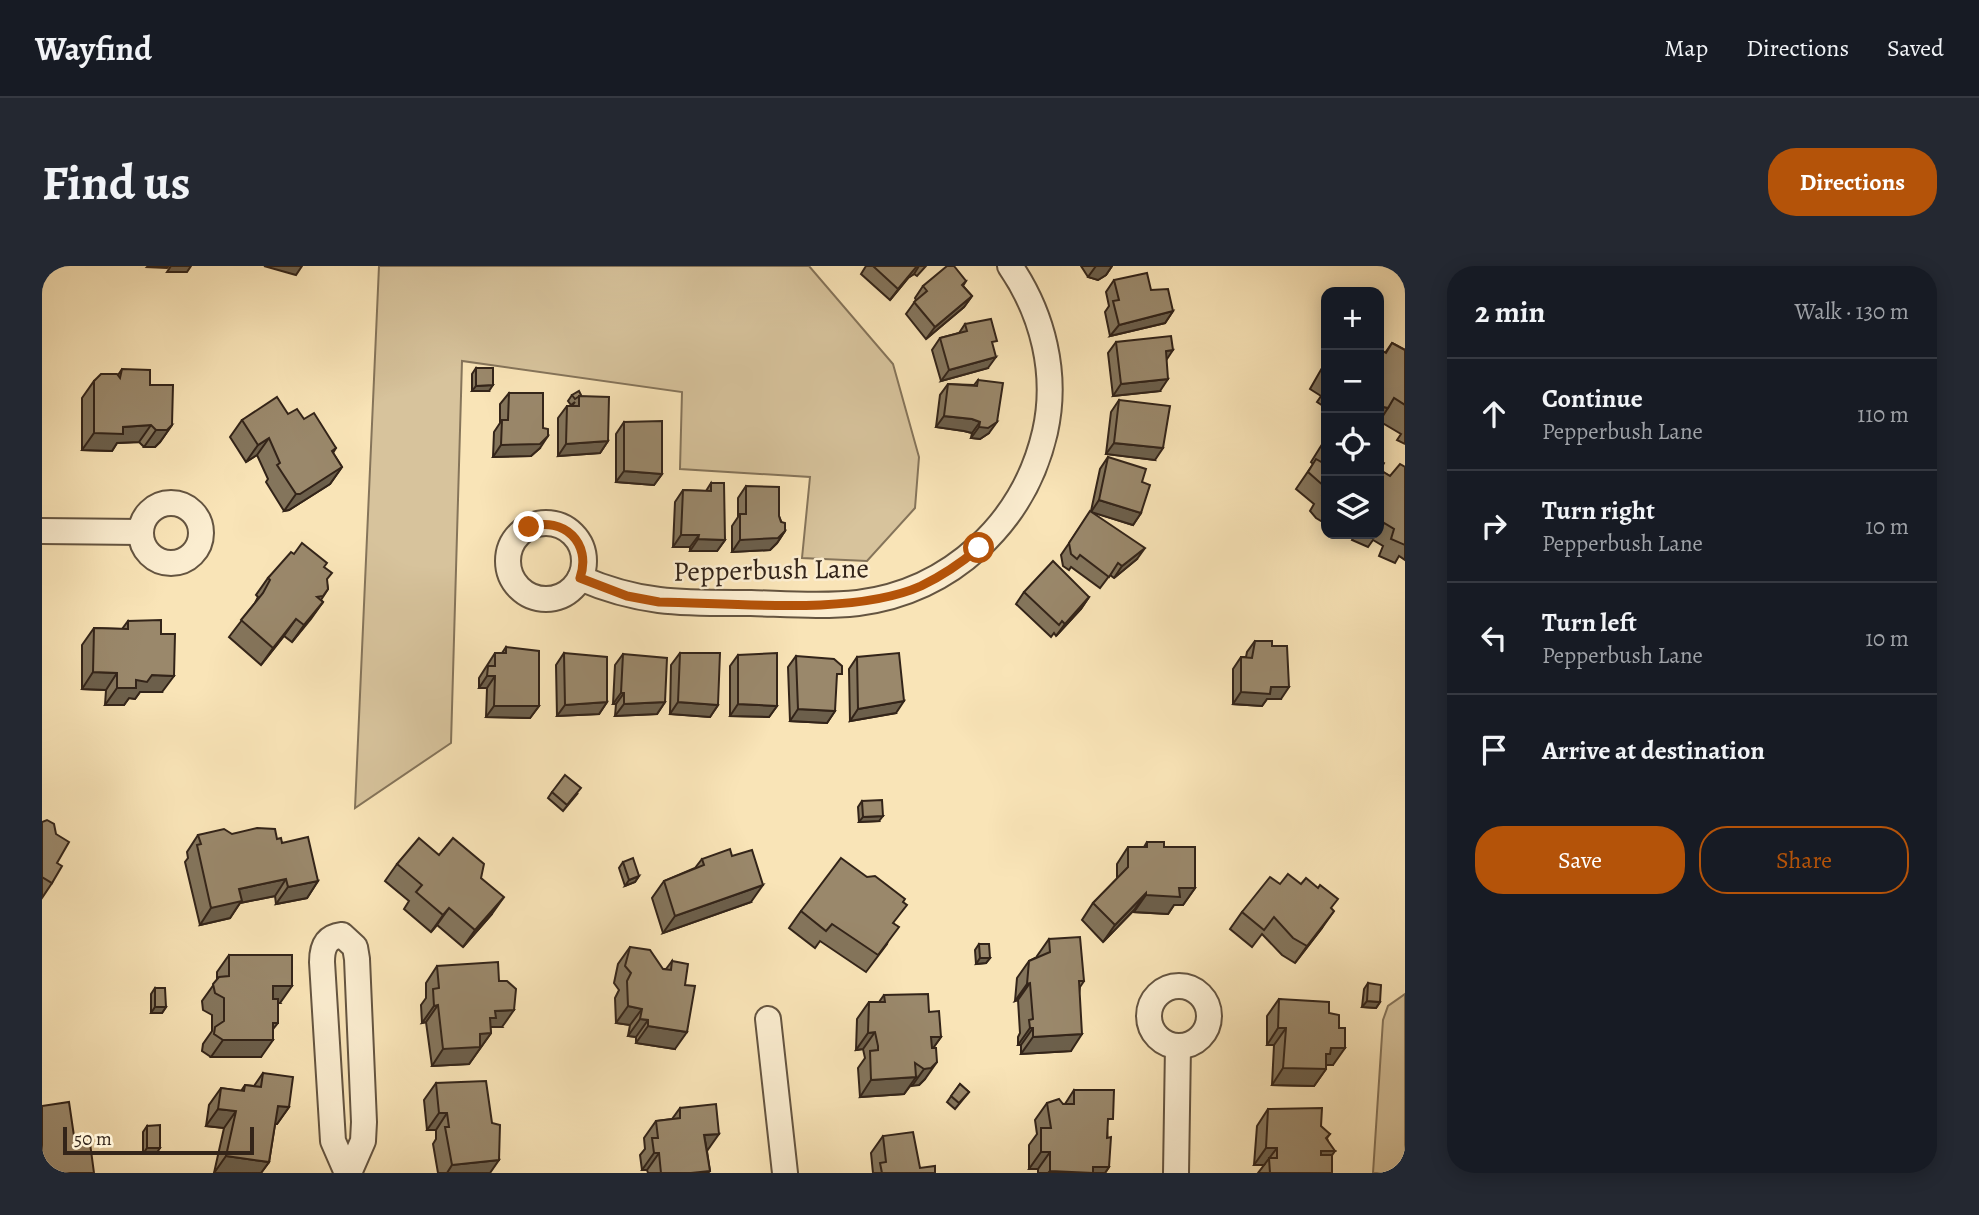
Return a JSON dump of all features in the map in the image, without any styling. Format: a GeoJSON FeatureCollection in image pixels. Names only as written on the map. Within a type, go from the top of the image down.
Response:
{"type":"FeatureCollection","features":[{"type":"Feature","properties":{"kind":"street","name":"Pepperbush Lane"},"geometry":{"type":"LineString","coordinates":[[580,578],[627,596],[659,602],[821,604],[857,603],[889,596],[919,587],[952,569],[1004,522],[1035,465],[1048,419],[1047,353],[1038,317],[1010,266]]}},
{"type":"Feature","properties":{"kind":"street"},"geometry":{"type":"LineString","coordinates":[[42,531],[141,532]]}},
{"type":"Feature","properties":{"kind":"street"},"geometry":{"type":"LineString","coordinates":[[342,935],[355,947],[357,959],[364,1122],[363,1141],[348,1173],[333,1141],[322,962],[326,942],[333,936],[342,935]]}},
{"type":"Feature","properties":{"kind":"street"},"geometry":{"type":"LineString","coordinates":[[768,1019],[785,1173]]}},
{"type":"Feature","properties":{"kind":"street"},"geometry":{"type":"LineString","coordinates":[[1176,1173],[1178,1046]]}},
{"type":"Feature","properties":{"kind":"shaded area"},"geometry":{"type":"Polygon","coordinates":[[[379,266],[809,266],[893,364],[919,457],[915,508],[867,561],[802,558],[810,477],[680,469],[682,392],[462,361],[451,743],[355,808],[379,266]]]}},
{"type":"Feature","properties":{"kind":"shaded area"},"geometry":{"type":"Polygon","coordinates":[[[1405,994],[1405,1173],[1373,1173],[1383,1020],[1388,1006],[1405,994]]]}},
{"type":"Feature","properties":{"kind":"building"},"geometry":{"type":"Polygon","coordinates":[[[873,266],[917,266],[898,289],[873,266]]]}},
{"type":"Feature","properties":{"kind":"building"},"geometry":{"type":"Polygon","coordinates":[[[947,266],[954,266],[966,281],[962,285],[972,296],[935,327],[914,302],[927,291],[923,286],[947,266]]]}},
{"type":"Feature","properties":{"kind":"building"},"geometry":{"type":"Polygon","coordinates":[[[1147,273],[1151,290],[1168,289],[1173,311],[1119,325],[1113,301],[1119,300],[1114,280],[1147,273]]]}},
{"type":"Feature","properties":{"kind":"building"},"geometry":{"type":"Polygon","coordinates":[[[991,319],[997,341],[992,342],[996,357],[949,370],[940,338],[967,331],[965,324],[991,319]]]}},
{"type":"Feature","properties":{"kind":"building"},"geometry":{"type":"Polygon","coordinates":[[[1171,336],[1173,350],[1166,351],[1168,379],[1121,384],[1116,342],[1171,336]]]}},
{"type":"Feature","properties":{"kind":"building"},"geometry":{"type":"Polygon","coordinates":[[[1392,343],[1405,350],[1405,405],[1394,398],[1388,408],[1384,407],[1384,352],[1386,353],[1392,343]]]}},
{"type":"Feature","properties":{"kind":"building"},"geometry":{"type":"Polygon","coordinates":[[[476,368],[493,368],[493,385],[476,386],[476,368]]]}},
{"type":"Feature","properties":{"kind":"building"},"geometry":{"type":"Polygon","coordinates":[[[122,369],[150,370],[150,385],[173,385],[172,425],[167,430],[156,430],[151,425],[123,427],[123,434],[94,433],[94,381],[101,374],[117,374],[120,378],[122,369]]]}},
{"type":"Feature","properties":{"kind":"building"},"geometry":{"type":"Polygon","coordinates":[[[978,380],[1003,383],[997,422],[988,428],[979,427],[980,422],[972,419],[944,416],[948,384],[977,386],[978,380]]]}},
{"type":"Feature","properties":{"kind":"building"},"geometry":{"type":"Polygon","coordinates":[[[579,391],[581,395],[575,399],[572,395],[579,391]]]}},
{"type":"Feature","properties":{"kind":"building"},"geometry":{"type":"Polygon","coordinates":[[[509,393],[543,393],[543,428],[548,429],[548,436],[540,444],[501,445],[502,420],[508,420],[509,393]]]}},
{"type":"Feature","properties":{"kind":"building"},"geometry":{"type":"Polygon","coordinates":[[[579,396],[609,397],[608,441],[566,444],[567,406],[579,406],[579,396]]]}},
{"type":"Feature","properties":{"kind":"building"},"geometry":{"type":"Polygon","coordinates":[[[277,397],[288,414],[297,409],[304,419],[314,413],[336,448],[332,451],[342,467],[300,494],[296,494],[277,465],[280,463],[269,438],[258,445],[242,420],[277,397]]]}},
{"type":"Feature","properties":{"kind":"building"},"geometry":{"type":"Polygon","coordinates":[[[1119,400],[1170,406],[1163,448],[1114,443],[1119,400]]]}},
{"type":"Feature","properties":{"kind":"building"},"geometry":{"type":"Polygon","coordinates":[[[662,421],[662,474],[624,471],[624,422],[662,421]]]}},
{"type":"Feature","properties":{"kind":"building"},"geometry":{"type":"Polygon","coordinates":[[[1108,457],[1146,469],[1142,482],[1150,485],[1141,513],[1099,500],[1108,457]]]}},
{"type":"Feature","properties":{"kind":"building"},"geometry":{"type":"Polygon","coordinates":[[[1316,459],[1321,462],[1321,483],[1308,472],[1316,459]]]}},
{"type":"Feature","properties":{"kind":"building"},"geometry":{"type":"Polygon","coordinates":[[[1400,464],[1405,467],[1405,545],[1391,539],[1394,529],[1384,523],[1384,472],[1390,476],[1400,464]]]}},
{"type":"Feature","properties":{"kind":"building"},"geometry":{"type":"Polygon","coordinates":[[[711,483],[724,483],[725,540],[681,535],[683,490],[711,491],[711,483]]]}},
{"type":"Feature","properties":{"kind":"building"},"geometry":{"type":"Polygon","coordinates":[[[746,486],[779,487],[779,516],[781,522],[785,523],[785,531],[778,538],[740,540],[740,514],[746,514],[746,486]]]}},
{"type":"Feature","properties":{"kind":"building"},"geometry":{"type":"Polygon","coordinates":[[[1090,511],[1145,548],[1122,566],[1118,563],[1109,577],[1080,555],[1077,559],[1071,554],[1069,543],[1090,511]]]}},
{"type":"Feature","properties":{"kind":"building"},"geometry":{"type":"Polygon","coordinates":[[[302,543],[327,563],[324,567],[332,573],[327,579],[328,589],[323,596],[317,597],[323,602],[304,625],[296,619],[273,648],[241,620],[263,593],[270,580],[268,578],[302,543]]]}},
{"type":"Feature","properties":{"kind":"building"},"geometry":{"type":"Polygon","coordinates":[[[1053,561],[1089,597],[1065,624],[1062,621],[1059,625],[1024,592],[1053,561]]]}},
{"type":"Feature","properties":{"kind":"building"},"geometry":{"type":"Polygon","coordinates":[[[161,620],[161,634],[175,634],[174,676],[152,675],[147,682],[136,680],[136,688],[117,688],[117,673],[93,672],[94,628],[128,629],[128,621],[161,620]]]}},
{"type":"Feature","properties":{"kind":"building"},"geometry":{"type":"Polygon","coordinates":[[[1255,641],[1272,641],[1272,646],[1287,646],[1289,687],[1271,687],[1270,694],[1241,692],[1241,657],[1252,658],[1255,641]]]}},
{"type":"Feature","properties":{"kind":"building"},"geometry":{"type":"Polygon","coordinates":[[[506,647],[539,651],[539,706],[494,706],[495,676],[487,676],[488,666],[495,666],[495,653],[506,653],[506,647]]]}},
{"type":"Feature","properties":{"kind":"building"},"geometry":{"type":"Polygon","coordinates":[[[564,653],[607,657],[607,702],[565,705],[564,653]]]}},
{"type":"Feature","properties":{"kind":"building"},"geometry":{"type":"Polygon","coordinates":[[[680,653],[720,653],[718,705],[678,702],[680,653]]]}},
{"type":"Feature","properties":{"kind":"building"},"geometry":{"type":"Polygon","coordinates":[[[777,653],[777,706],[738,704],[738,655],[777,653]]]}},
{"type":"Feature","properties":{"kind":"building"},"geometry":{"type":"Polygon","coordinates":[[[899,653],[904,701],[858,709],[857,657],[899,653]]]}},
{"type":"Feature","properties":{"kind":"building"},"geometry":{"type":"Polygon","coordinates":[[[623,654],[667,658],[665,702],[624,704],[624,693],[621,693],[623,654]]]}},
{"type":"Feature","properties":{"kind":"building"},"geometry":{"type":"Polygon","coordinates":[[[796,656],[834,659],[842,666],[842,674],[837,674],[835,711],[798,709],[796,656]]]}},
{"type":"Feature","properties":{"kind":"building"},"geometry":{"type":"Polygon","coordinates":[[[565,775],[581,788],[567,805],[552,792],[565,775]]]}},
{"type":"Feature","properties":{"kind":"building"},"geometry":{"type":"Polygon","coordinates":[[[882,800],[883,816],[863,817],[862,801],[882,800]]]}},
{"type":"Feature","properties":{"kind":"building"},"geometry":{"type":"Polygon","coordinates":[[[47,820],[54,824],[56,834],[69,842],[57,863],[62,866],[52,883],[42,877],[42,822],[47,820]]]}},
{"type":"Feature","properties":{"kind":"building"},"geometry":{"type":"Polygon","coordinates":[[[257,828],[275,829],[277,839],[281,838],[282,843],[308,837],[318,881],[288,887],[286,879],[239,889],[242,901],[211,908],[197,845],[201,844],[198,835],[224,829],[232,834],[257,828]]]}},
{"type":"Feature","properties":{"kind":"building"},"geometry":{"type":"Polygon","coordinates":[[[419,838],[439,855],[453,838],[484,864],[481,878],[504,897],[475,930],[449,908],[443,915],[416,892],[422,885],[397,864],[419,838]]]}},
{"type":"Feature","properties":{"kind":"building"},"geometry":{"type":"Polygon","coordinates":[[[1147,842],[1164,842],[1164,847],[1195,847],[1195,888],[1179,888],[1180,897],[1146,893],[1115,925],[1093,903],[1128,867],[1128,847],[1147,847],[1147,842]]]}},
{"type":"Feature","properties":{"kind":"building"},"geometry":{"type":"Polygon","coordinates":[[[730,849],[732,856],[752,850],[763,885],[675,916],[664,881],[704,865],[702,859],[730,849]]]}},
{"type":"Feature","properties":{"kind":"building"},"geometry":{"type":"Polygon","coordinates":[[[633,858],[639,876],[629,880],[623,862],[633,858]]]}},
{"type":"Feature","properties":{"kind":"building"},"geometry":{"type":"Polygon","coordinates":[[[841,858],[867,877],[875,876],[905,899],[903,902],[907,905],[893,923],[899,927],[878,955],[832,924],[826,931],[801,911],[841,858]]]}},
{"type":"Feature","properties":{"kind":"building"},"geometry":{"type":"Polygon","coordinates":[[[1288,874],[1301,884],[1306,878],[1318,888],[1320,885],[1338,899],[1331,908],[1334,911],[1307,946],[1293,938],[1274,917],[1264,930],[1242,912],[1270,877],[1280,884],[1288,874]]]}},
{"type":"Feature","properties":{"kind":"building"},"geometry":{"type":"Polygon","coordinates":[[[1080,937],[1084,981],[1079,981],[1082,1034],[1033,1037],[1029,1020],[1033,1019],[1030,983],[1027,984],[1029,961],[1050,952],[1049,939],[1080,937]]]}},
{"type":"Feature","properties":{"kind":"building"},"geometry":{"type":"Polygon","coordinates":[[[979,944],[989,944],[990,958],[980,958],[979,944]]]}},
{"type":"Feature","properties":{"kind":"building"},"geometry":{"type":"Polygon","coordinates":[[[630,947],[650,950],[663,969],[671,970],[672,961],[688,964],[685,985],[695,986],[687,1032],[648,1026],[648,1020],[640,1019],[642,1009],[628,1006],[627,981],[631,973],[625,966],[630,947]]]}},
{"type":"Feature","properties":{"kind":"building"},"geometry":{"type":"Polygon","coordinates":[[[229,955],[292,955],[292,986],[273,986],[273,999],[278,999],[278,1023],[273,1023],[273,1040],[223,1040],[214,1034],[215,1027],[224,1021],[224,998],[215,993],[213,984],[219,977],[229,976],[229,955]]]}},
{"type":"Feature","properties":{"kind":"building"},"geometry":{"type":"Polygon","coordinates":[[[498,962],[499,981],[507,981],[516,989],[514,1010],[495,1011],[496,1018],[490,1018],[491,1033],[480,1034],[480,1047],[443,1049],[438,1005],[434,1006],[433,989],[439,988],[437,966],[498,962]]]}},
{"type":"Feature","properties":{"kind":"building"},"geometry":{"type":"Polygon","coordinates":[[[1368,983],[1381,985],[1380,1002],[1367,1001],[1368,983]]]}},
{"type":"Feature","properties":{"kind":"building"},"geometry":{"type":"Polygon","coordinates":[[[155,988],[165,988],[166,1007],[155,1007],[155,988]]]}},
{"type":"Feature","properties":{"kind":"building"},"geometry":{"type":"Polygon","coordinates":[[[928,994],[929,1012],[939,1011],[941,1037],[931,1037],[932,1048],[936,1048],[937,1062],[931,1068],[924,1069],[915,1063],[916,1077],[871,1080],[870,1051],[878,1050],[878,1046],[875,1032],[868,1033],[869,1002],[885,1002],[884,995],[928,994]]]}},
{"type":"Feature","properties":{"kind":"building"},"geometry":{"type":"Polygon","coordinates":[[[1279,999],[1329,1002],[1329,1013],[1339,1015],[1339,1028],[1345,1028],[1345,1048],[1331,1048],[1330,1054],[1326,1054],[1326,1069],[1283,1068],[1286,1028],[1278,1028],[1279,999]]]}},
{"type":"Feature","properties":{"kind":"building"},"geometry":{"type":"Polygon","coordinates":[[[263,1073],[293,1077],[289,1107],[278,1106],[269,1162],[226,1156],[236,1111],[218,1109],[221,1088],[244,1091],[245,1085],[261,1087],[263,1073]]]}},
{"type":"Feature","properties":{"kind":"building"},"geometry":{"type":"Polygon","coordinates":[[[486,1081],[492,1123],[500,1125],[499,1160],[452,1165],[445,1127],[449,1127],[447,1113],[439,1113],[436,1083],[486,1081]]]}},
{"type":"Feature","properties":{"kind":"building"},"geometry":{"type":"Polygon","coordinates":[[[960,1084],[969,1092],[959,1103],[951,1096],[960,1084]]]}},
{"type":"Feature","properties":{"kind":"building"},"geometry":{"type":"Polygon","coordinates":[[[1074,1090],[1114,1090],[1113,1119],[1108,1119],[1107,1138],[1111,1137],[1109,1167],[1093,1167],[1093,1173],[1050,1171],[1050,1152],[1041,1152],[1041,1128],[1051,1128],[1047,1103],[1059,1099],[1063,1104],[1074,1104],[1074,1090]]]}},
{"type":"Feature","properties":{"kind":"building"},"geometry":{"type":"Polygon","coordinates":[[[69,1102],[74,1136],[79,1135],[81,1145],[90,1143],[94,1173],[42,1173],[42,1106],[69,1102]]]}},
{"type":"Feature","properties":{"kind":"building"},"geometry":{"type":"Polygon","coordinates":[[[716,1104],[719,1134],[704,1135],[710,1171],[661,1173],[659,1153],[654,1153],[652,1138],[658,1138],[656,1121],[680,1118],[680,1108],[716,1104]]]}},
{"type":"Feature","properties":{"kind":"building"},"geometry":{"type":"Polygon","coordinates":[[[1322,1108],[1321,1126],[1330,1134],[1326,1138],[1335,1151],[1321,1151],[1321,1155],[1332,1155],[1332,1173],[1270,1173],[1269,1158],[1277,1158],[1277,1148],[1266,1148],[1268,1109],[1322,1108]]]}},
{"type":"Feature","properties":{"kind":"building"},"geometry":{"type":"Polygon","coordinates":[[[160,1125],[160,1148],[147,1148],[147,1126],[160,1125]]]}},
{"type":"Feature","properties":{"kind":"building"},"geometry":{"type":"Polygon","coordinates":[[[913,1132],[920,1168],[935,1166],[935,1173],[882,1173],[880,1163],[886,1162],[883,1136],[913,1132]]]}},
{"type":"Feature","properties":{"kind":"route"},"geometry":{"type":"LineString","coordinates":[[529,527],[551,524],[563,527],[573,534],[584,556],[584,568],[580,578],[627,596],[659,602],[857,603],[919,587],[952,569],[979,548]]}}]}
